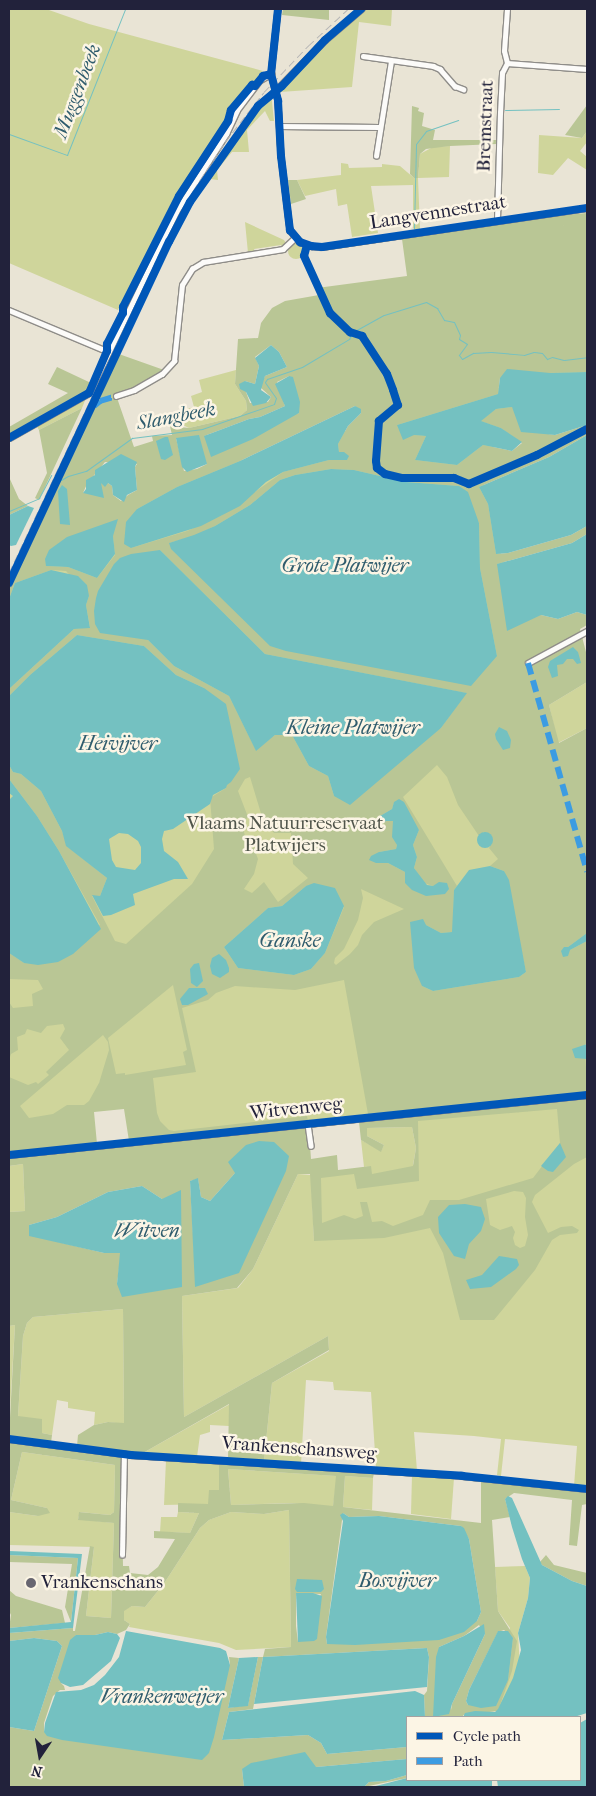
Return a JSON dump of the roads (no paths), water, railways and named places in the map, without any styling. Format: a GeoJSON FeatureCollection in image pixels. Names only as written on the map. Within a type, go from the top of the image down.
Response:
{"type":"FeatureCollection","features":[{"type":"Feature","properties":{"kind":"street"},"geometry":{"type":"LineString","coordinates":[[116,396],[134,390],[162,374],[174,361],[182,285],[192,269],[204,262],[283,249],[295,238],[288,223],[279,126],[271,74],[278,9]]}},
{"type":"Feature","properties":{"kind":"street"},"geometry":{"type":"LineString","coordinates":[[275,91],[325,40],[361,9]]}},
{"type":"Feature","properties":{"kind":"street","name":"Bremstraat"},"geometry":{"type":"LineString","coordinates":[[497,220],[502,73],[507,63],[504,51],[507,9]]}},
{"type":"Feature","properties":{"kind":"street"},"geometry":{"type":"LineString","coordinates":[[364,56],[436,67],[455,86],[463,89]]}},
{"type":"Feature","properties":{"kind":"street"},"geometry":{"type":"LineString","coordinates":[[376,156],[379,127],[391,61]]}},
{"type":"Feature","properties":{"kind":"street","name":"Bremstraat"},"geometry":{"type":"LineString","coordinates":[[507,63],[587,69]]}},
{"type":"Feature","properties":{"kind":"street"},"geometry":{"type":"LineString","coordinates":[[9,438],[89,393],[176,212],[192,184],[226,134],[237,110],[260,80],[271,74]]}},
{"type":"Feature","properties":{"kind":"street"},"geometry":{"type":"LineString","coordinates":[[279,126],[379,127]]}},
{"type":"Feature","properties":{"kind":"street","name":"Langvennestraat"},"geometry":{"type":"LineString","coordinates":[[295,238],[311,246],[322,247],[587,208]]}},
{"type":"Feature","properties":{"kind":"street"},"geometry":{"type":"LineString","coordinates":[[9,310],[108,351]]}},
{"type":"Feature","properties":{"kind":"street"},"geometry":{"type":"LineString","coordinates":[[528,663],[587,631]]}},
{"type":"Feature","properties":{"kind":"street","name":"Witvenweg"},"geometry":{"type":"LineString","coordinates":[[9,1154],[587,1095]]}},
{"type":"Feature","properties":{"kind":"street"},"geometry":{"type":"LineString","coordinates":[[308,1124],[311,1146]]}},
{"type":"Feature","properties":{"kind":"street","name":"Vrankenschansweg"},"geometry":{"type":"LineString","coordinates":[[9,1439],[124,1454],[462,1476],[587,1489]]}},
{"type":"Feature","properties":{"kind":"street"},"geometry":{"type":"LineString","coordinates":[[122,1554],[124,1454]]}},
{"type":"Feature","properties":{"kind":"water"},"geometry":{"type":"Polygon","coordinates":[[[271,345],[279,352],[287,367],[265,376],[261,390],[271,397],[266,403],[253,406],[246,392],[240,389],[239,384],[245,381],[255,384],[259,366],[255,358],[271,345]]]}},
{"type":"Feature","properties":{"kind":"water"},"geometry":{"type":"Polygon","coordinates":[[[507,369],[550,373],[587,372],[587,425],[555,435],[521,432],[512,407],[496,409],[481,421],[501,428],[522,442],[512,451],[483,445],[457,465],[415,460],[426,436],[414,435],[403,440],[397,425],[498,394],[500,378],[507,369]]]}},
{"type":"Feature","properties":{"kind":"water"},"geometry":{"type":"Polygon","coordinates":[[[289,376],[293,377],[300,402],[299,413],[253,439],[211,457],[204,436],[249,419],[260,417],[285,406],[275,384],[289,376]]]}},
{"type":"Feature","properties":{"kind":"water"},"geometry":{"type":"Polygon","coordinates":[[[355,406],[361,409],[361,413],[348,426],[338,444],[339,452],[344,452],[349,456],[347,460],[329,460],[283,472],[266,482],[240,506],[201,526],[131,548],[124,544],[126,522],[137,509],[177,487],[240,461],[355,406]]]}},
{"type":"Feature","properties":{"kind":"water"},"geometry":{"type":"Polygon","coordinates":[[[199,435],[207,464],[187,472],[182,467],[176,438],[199,435]]]}},
{"type":"Feature","properties":{"kind":"water"},"geometry":{"type":"Polygon","coordinates":[[[587,435],[587,526],[571,535],[508,553],[496,554],[488,504],[479,487],[549,457],[587,435]]]}},
{"type":"Feature","properties":{"kind":"water"},"geometry":{"type":"Polygon","coordinates":[[[168,437],[173,455],[165,460],[161,459],[156,441],[168,437]]]}},
{"type":"Feature","properties":{"kind":"water"},"geometry":{"type":"Polygon","coordinates":[[[121,454],[137,462],[135,467],[137,490],[127,495],[124,502],[113,495],[112,486],[108,483],[105,487],[101,483],[104,498],[83,493],[86,489],[86,480],[95,475],[95,470],[121,454]]]}},
{"type":"Feature","properties":{"kind":"water","name":"Grote Platwijer"},"geometry":{"type":"Polygon","coordinates":[[[331,469],[354,470],[406,482],[459,486],[468,492],[479,523],[480,568],[497,656],[471,686],[286,651],[270,646],[171,549],[169,543],[215,526],[250,505],[280,480],[295,475],[331,469]]]}},
{"type":"Feature","properties":{"kind":"water"},"geometry":{"type":"Polygon","coordinates":[[[62,485],[67,489],[70,525],[60,524],[58,491],[62,485]]]}},
{"type":"Feature","properties":{"kind":"water"},"geometry":{"type":"Polygon","coordinates":[[[28,506],[34,508],[16,545],[11,546],[9,545],[9,515],[28,506]]]}},
{"type":"Feature","properties":{"kind":"water"},"geometry":{"type":"Polygon","coordinates":[[[118,519],[113,536],[115,554],[97,578],[68,567],[46,566],[45,559],[49,550],[67,537],[118,519]]]}},
{"type":"Feature","properties":{"kind":"water"},"geometry":{"type":"Polygon","coordinates":[[[587,534],[587,615],[577,612],[558,619],[541,615],[507,631],[497,564],[572,543],[587,534]]]}},
{"type":"Feature","properties":{"kind":"water","name":"Kleine Platwijer"},"geometry":{"type":"Polygon","coordinates":[[[160,550],[265,654],[467,693],[441,728],[350,805],[334,796],[328,776],[309,766],[292,735],[275,735],[256,751],[229,696],[174,666],[148,640],[100,633],[95,624],[96,598],[98,591],[114,564],[120,558],[131,554],[160,550]]]}},
{"type":"Feature","properties":{"kind":"water"},"geometry":{"type":"Polygon","coordinates":[[[51,570],[78,576],[87,585],[89,596],[86,605],[90,628],[74,629],[9,689],[9,599],[15,583],[51,570]]]}},
{"type":"Feature","properties":{"kind":"water","name":"Heivijver"},"geometry":{"type":"Polygon","coordinates":[[[77,635],[144,646],[176,675],[204,688],[226,704],[240,769],[226,788],[213,795],[210,804],[173,829],[164,831],[162,839],[164,851],[178,862],[188,879],[174,879],[133,894],[135,905],[111,915],[103,916],[92,895],[100,896],[107,878],[66,846],[62,831],[41,791],[21,774],[13,772],[9,765],[9,696],[30,675],[77,635]],[[119,833],[109,839],[112,860],[116,867],[135,870],[141,863],[141,847],[138,841],[128,834],[119,833]]]}},
{"type":"Feature","properties":{"kind":"water"},"geometry":{"type":"Polygon","coordinates":[[[573,647],[578,652],[581,663],[577,664],[573,659],[567,659],[563,664],[557,665],[558,676],[552,678],[548,667],[550,661],[573,647]]]}},
{"type":"Feature","properties":{"kind":"water"},"geometry":{"type":"Polygon","coordinates":[[[499,727],[507,731],[511,740],[510,748],[503,750],[496,739],[495,734],[499,727]]]}},
{"type":"Feature","properties":{"kind":"water"},"geometry":{"type":"Polygon","coordinates":[[[9,779],[37,816],[59,851],[101,929],[73,954],[58,962],[38,965],[24,963],[9,953],[9,800],[13,796],[9,793],[9,779]]]}},
{"type":"Feature","properties":{"kind":"water"},"geometry":{"type":"Polygon","coordinates":[[[399,799],[404,802],[419,830],[413,845],[417,857],[414,868],[427,885],[433,886],[439,882],[447,883],[449,889],[445,894],[426,896],[412,890],[405,883],[405,872],[388,863],[376,863],[369,860],[371,856],[379,852],[396,849],[397,845],[392,837],[393,821],[386,821],[377,827],[374,824],[380,816],[392,809],[394,802],[399,799]]]}},
{"type":"Feature","properties":{"kind":"water"},"geometry":{"type":"Polygon","coordinates":[[[485,832],[491,834],[493,840],[491,846],[485,848],[479,846],[477,840],[479,834],[485,832]]]}},
{"type":"Feature","properties":{"kind":"water"},"geometry":{"type":"Polygon","coordinates":[[[490,866],[504,871],[509,880],[526,972],[519,977],[433,991],[422,986],[414,968],[410,922],[423,919],[426,925],[441,933],[452,932],[454,890],[469,870],[490,866]]]}},
{"type":"Feature","properties":{"kind":"water","name":"Ganske"},"geometry":{"type":"Polygon","coordinates":[[[314,883],[335,888],[344,906],[325,953],[311,969],[294,975],[238,968],[224,947],[268,908],[282,906],[306,886],[314,883]]]}},
{"type":"Feature","properties":{"kind":"water"},"geometry":{"type":"Polygon","coordinates":[[[587,933],[587,941],[570,950],[568,956],[563,957],[561,951],[564,947],[568,947],[587,933]]]}},
{"type":"Feature","properties":{"kind":"water"},"geometry":{"type":"Polygon","coordinates":[[[219,954],[226,960],[229,968],[229,972],[220,978],[212,974],[210,966],[212,958],[219,954]]]}},
{"type":"Feature","properties":{"kind":"water"},"geometry":{"type":"Polygon","coordinates":[[[199,963],[203,981],[197,987],[191,983],[190,969],[194,964],[199,963]]]}},
{"type":"Feature","properties":{"kind":"water"},"geometry":{"type":"Polygon","coordinates":[[[189,988],[205,988],[208,994],[188,1005],[182,1005],[180,999],[189,988]]]}},
{"type":"Feature","properties":{"kind":"water"},"geometry":{"type":"Polygon","coordinates":[[[587,1044],[587,1059],[575,1058],[572,1049],[587,1044]]]}},
{"type":"Feature","properties":{"kind":"water","name":"Witven"},"geometry":{"type":"Polygon","coordinates":[[[259,1141],[274,1142],[289,1156],[286,1171],[239,1273],[195,1287],[190,1181],[198,1178],[201,1197],[210,1201],[235,1173],[228,1162],[246,1145],[259,1141]]]}},
{"type":"Feature","properties":{"kind":"water"},"geometry":{"type":"Polygon","coordinates":[[[560,1143],[566,1157],[553,1172],[548,1171],[541,1166],[560,1143]]]}},
{"type":"Feature","properties":{"kind":"water","name":"Witven"},"geometry":{"type":"Polygon","coordinates":[[[142,1186],[162,1199],[181,1190],[182,1287],[122,1297],[117,1284],[120,1253],[104,1253],[29,1236],[29,1225],[57,1217],[108,1192],[142,1186]]]}},
{"type":"Feature","properties":{"kind":"water"},"geometry":{"type":"Polygon","coordinates":[[[465,1204],[481,1207],[485,1219],[481,1231],[469,1244],[465,1259],[454,1256],[439,1233],[438,1217],[449,1205],[465,1204]]]}},
{"type":"Feature","properties":{"kind":"water"},"geometry":{"type":"Polygon","coordinates":[[[499,1256],[517,1259],[519,1265],[491,1287],[470,1289],[466,1280],[482,1275],[499,1256]]]}},
{"type":"Feature","properties":{"kind":"water"},"geometry":{"type":"Polygon","coordinates":[[[508,1496],[512,1498],[542,1565],[572,1581],[587,1586],[587,1713],[577,1716],[464,1716],[465,1713],[475,1711],[495,1712],[498,1709],[513,1678],[521,1650],[518,1633],[528,1598],[530,1578],[522,1559],[505,1499],[508,1496]]]}},
{"type":"Feature","properties":{"kind":"water","name":"Bosvijver"},"geometry":{"type":"Polygon","coordinates":[[[343,1513],[349,1517],[379,1516],[461,1526],[464,1528],[469,1539],[481,1612],[477,1621],[464,1632],[439,1640],[355,1645],[327,1644],[326,1637],[343,1521],[340,1515],[343,1513]]]}},
{"type":"Feature","properties":{"kind":"water"},"geometry":{"type":"Polygon","coordinates":[[[9,1551],[82,1554],[73,1628],[9,1633],[9,1628],[71,1622],[78,1558],[9,1555],[9,1551]]]}},
{"type":"Feature","properties":{"kind":"water"},"geometry":{"type":"Polygon","coordinates":[[[297,1579],[322,1580],[324,1589],[321,1592],[297,1592],[295,1589],[297,1579]]]}},
{"type":"Feature","properties":{"kind":"water"},"geometry":{"type":"Polygon","coordinates":[[[296,1593],[313,1593],[322,1596],[317,1639],[314,1641],[298,1642],[296,1593]]]}},
{"type":"Feature","properties":{"kind":"water"},"geometry":{"type":"Polygon","coordinates":[[[484,1624],[485,1634],[449,1714],[433,1716],[436,1657],[439,1647],[464,1636],[484,1624]]]}},
{"type":"Feature","properties":{"kind":"water","name":"Vrankenweijer"},"geometry":{"type":"Polygon","coordinates":[[[126,1631],[220,1648],[226,1651],[230,1665],[214,1737],[209,1753],[202,1760],[62,1740],[47,1736],[44,1732],[45,1723],[56,1692],[81,1690],[94,1685],[105,1675],[119,1657],[126,1631]]]}},
{"type":"Feature","properties":{"kind":"water"},"geometry":{"type":"Polygon","coordinates":[[[498,1631],[508,1631],[513,1638],[508,1680],[496,1706],[481,1708],[468,1705],[466,1701],[469,1690],[498,1631]]]}},
{"type":"Feature","properties":{"kind":"water"},"geometry":{"type":"Polygon","coordinates":[[[108,1632],[117,1634],[120,1638],[111,1661],[83,1685],[70,1687],[61,1683],[58,1678],[70,1640],[76,1635],[95,1635],[108,1632]]]}},
{"type":"Feature","properties":{"kind":"water"},"geometry":{"type":"Polygon","coordinates":[[[34,1638],[57,1641],[62,1646],[34,1731],[9,1727],[9,1641],[34,1638]]]}},
{"type":"Feature","properties":{"kind":"water"},"geometry":{"type":"Polygon","coordinates":[[[427,1648],[429,1657],[427,1687],[254,1704],[263,1657],[427,1648]]]}},
{"type":"Feature","properties":{"kind":"water"},"geometry":{"type":"Polygon","coordinates":[[[258,1657],[248,1706],[228,1708],[239,1658],[258,1657]]]}},
{"type":"Feature","properties":{"kind":"water"},"geometry":{"type":"Polygon","coordinates":[[[415,1691],[424,1695],[425,1716],[406,1716],[406,1747],[327,1754],[321,1743],[308,1735],[222,1740],[229,1712],[415,1691]]]}},
{"type":"Feature","properties":{"kind":"water"},"geometry":{"type":"Polygon","coordinates":[[[587,1719],[587,1787],[498,1787],[497,1781],[581,1781],[581,1722],[587,1719]]]}},
{"type":"Feature","properties":{"kind":"water"},"geometry":{"type":"Polygon","coordinates":[[[305,1752],[316,1767],[406,1759],[406,1775],[386,1781],[369,1782],[364,1787],[244,1787],[242,1769],[251,1763],[305,1752]]]}},
{"type":"Feature","properties":{"kind":"water"},"geometry":{"type":"Polygon","coordinates":[[[406,1778],[406,1781],[492,1781],[492,1787],[372,1787],[406,1778]]]}},
{"type":"Feature","properties":{"kind":"waterway","name":"Muggenbeek"},"geometry":{"type":"LineString","coordinates":[[9,134],[67,155],[125,9]]}},
{"type":"Feature","properties":{"kind":"waterway"},"geometry":{"type":"LineString","coordinates":[[505,110],[559,109]]}},
{"type":"Feature","properties":{"kind":"waterway"},"geometry":{"type":"LineString","coordinates":[[414,228],[416,144],[426,131],[458,120]]}},
{"type":"Feature","properties":{"kind":"waterway","name":"Slangbeek"},"geometry":{"type":"LineString","coordinates":[[61,480],[86,471],[132,438],[202,429],[274,404],[276,398],[265,382],[267,379],[302,367],[349,339],[353,332],[384,315],[426,302],[437,308],[444,320],[454,322],[460,335],[459,339],[467,344],[459,355],[462,359],[473,353],[491,352],[524,355],[534,352],[542,353],[547,359],[552,357],[564,360],[587,357]]}},
{"type":"Feature","properties":{"kind":"waterway","name":"Slangbeek"},"geometry":{"type":"LineString","coordinates":[[9,511],[39,498],[51,475]]}},
{"type":"Feature","properties":{"kind":"railway"},"geometry":{"type":"LineString","coordinates":[[9,573],[163,246],[193,191],[225,142],[264,92],[308,46],[348,9]]}},
{"type":"Feature","properties":{"kind":"place","name":"Vrankenschans"},"geometry":{"type":"Point","coordinates":[31,1583]}},
{"type":"Feature","properties":{"kind":"park label","name":"Vlaams Natuurreservaat Platwijers"},"geometry":{"type":"Point","coordinates":[285,835]}}]}
